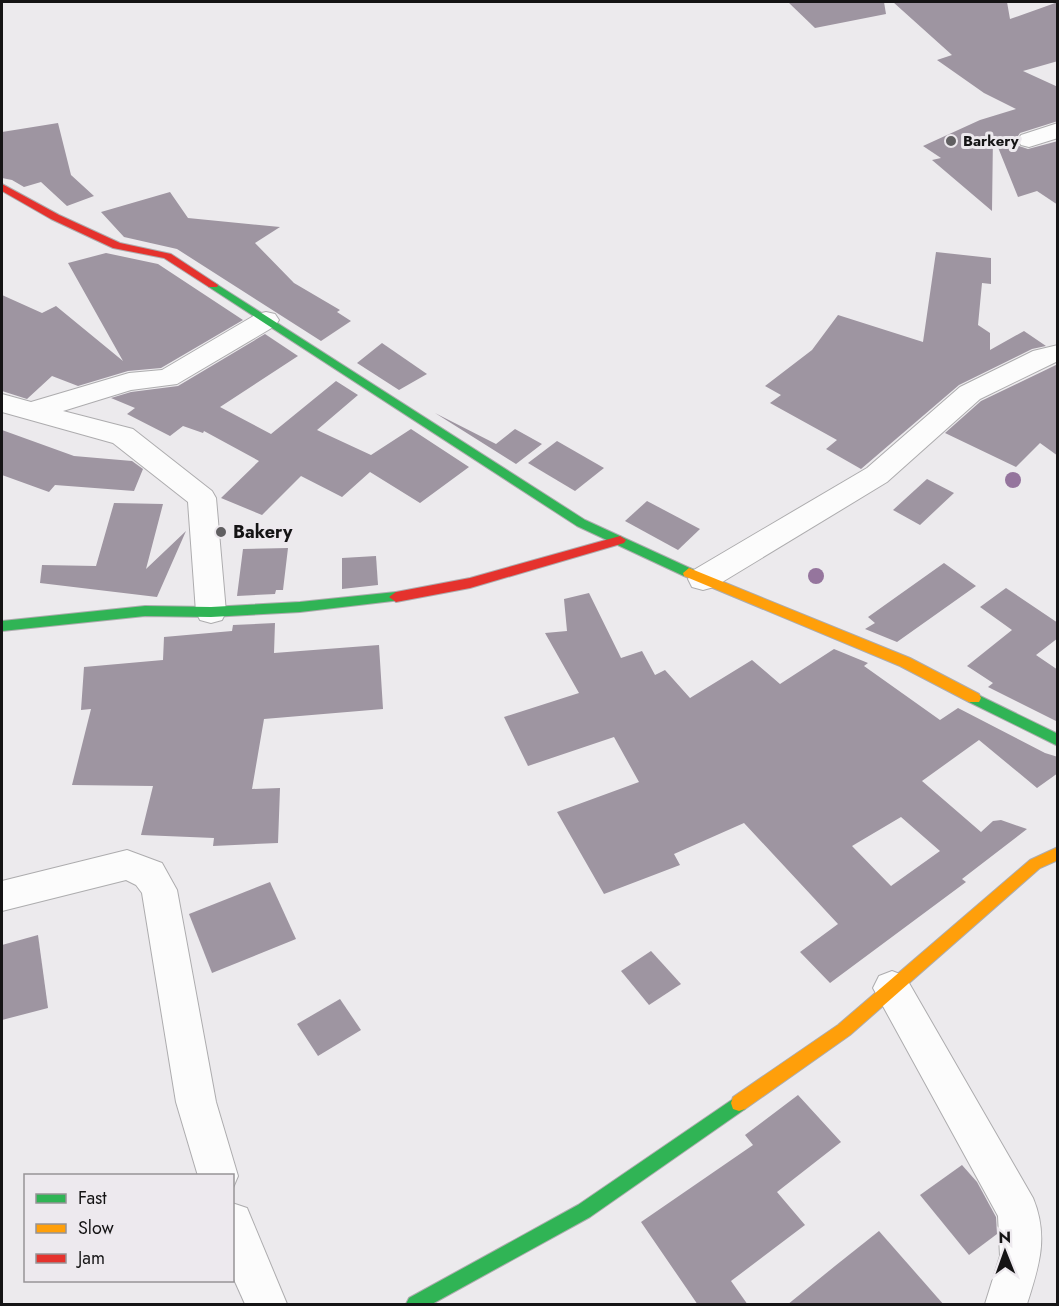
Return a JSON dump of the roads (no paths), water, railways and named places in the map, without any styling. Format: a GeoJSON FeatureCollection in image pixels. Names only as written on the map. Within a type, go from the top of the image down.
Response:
{"type":"FeatureCollection","features":[{"type":"Feature","properties":{"kind":"street"},"geometry":{"type":"LineString","coordinates":[[1029,140],[1058,130]]}},
{"type":"Feature","properties":{"kind":"street"},"geometry":{"type":"LineString","coordinates":[[2,187],[55,217],[117,246],[167,256],[581,523],[703,579],[904,662],[1058,741]]}},
{"type":"Feature","properties":{"kind":"street"},"geometry":{"type":"LineString","coordinates":[[30,411],[129,382],[168,378],[266,320]]}},
{"type":"Feature","properties":{"kind":"street"},"geometry":{"type":"LineString","coordinates":[[703,579],[878,475],[970,393],[1052,361]]}},
{"type":"Feature","properties":{"kind":"street"},"geometry":{"type":"LineString","coordinates":[[2,403],[123,436],[202,498],[211,612]]}},
{"type":"Feature","properties":{"kind":"street"},"geometry":{"type":"LineString","coordinates":[[2,626],[145,611],[211,612],[300,607],[390,598],[470,583],[620,540]]}},
{"type":"Feature","properties":{"kind":"street"},"geometry":{"type":"LineString","coordinates":[[415,1305],[584,1211],[844,1030],[1035,864],[1058,853]]}},
{"type":"Feature","properties":{"kind":"street"},"geometry":{"type":"LineString","coordinates":[[2,896],[127,865],[149,874],[159,890],[196,1102],[217,1174]]}},
{"type":"Feature","properties":{"kind":"street"},"geometry":{"type":"LineString","coordinates":[[892,988],[1018,1212],[1021,1256],[1006,1305]]}},
{"type":"Feature","properties":{"kind":"street"},"geometry":{"type":"LineString","coordinates":[[234,1228],[266,1305]]}},
{"type":"Feature","properties":{"kind":"place","name":"Barkery"},"geometry":{"type":"Point","coordinates":[951,141]}},
{"type":"Feature","properties":{"kind":"place","name":"Bakery"},"geometry":{"type":"Point","coordinates":[221,532]}}]}
